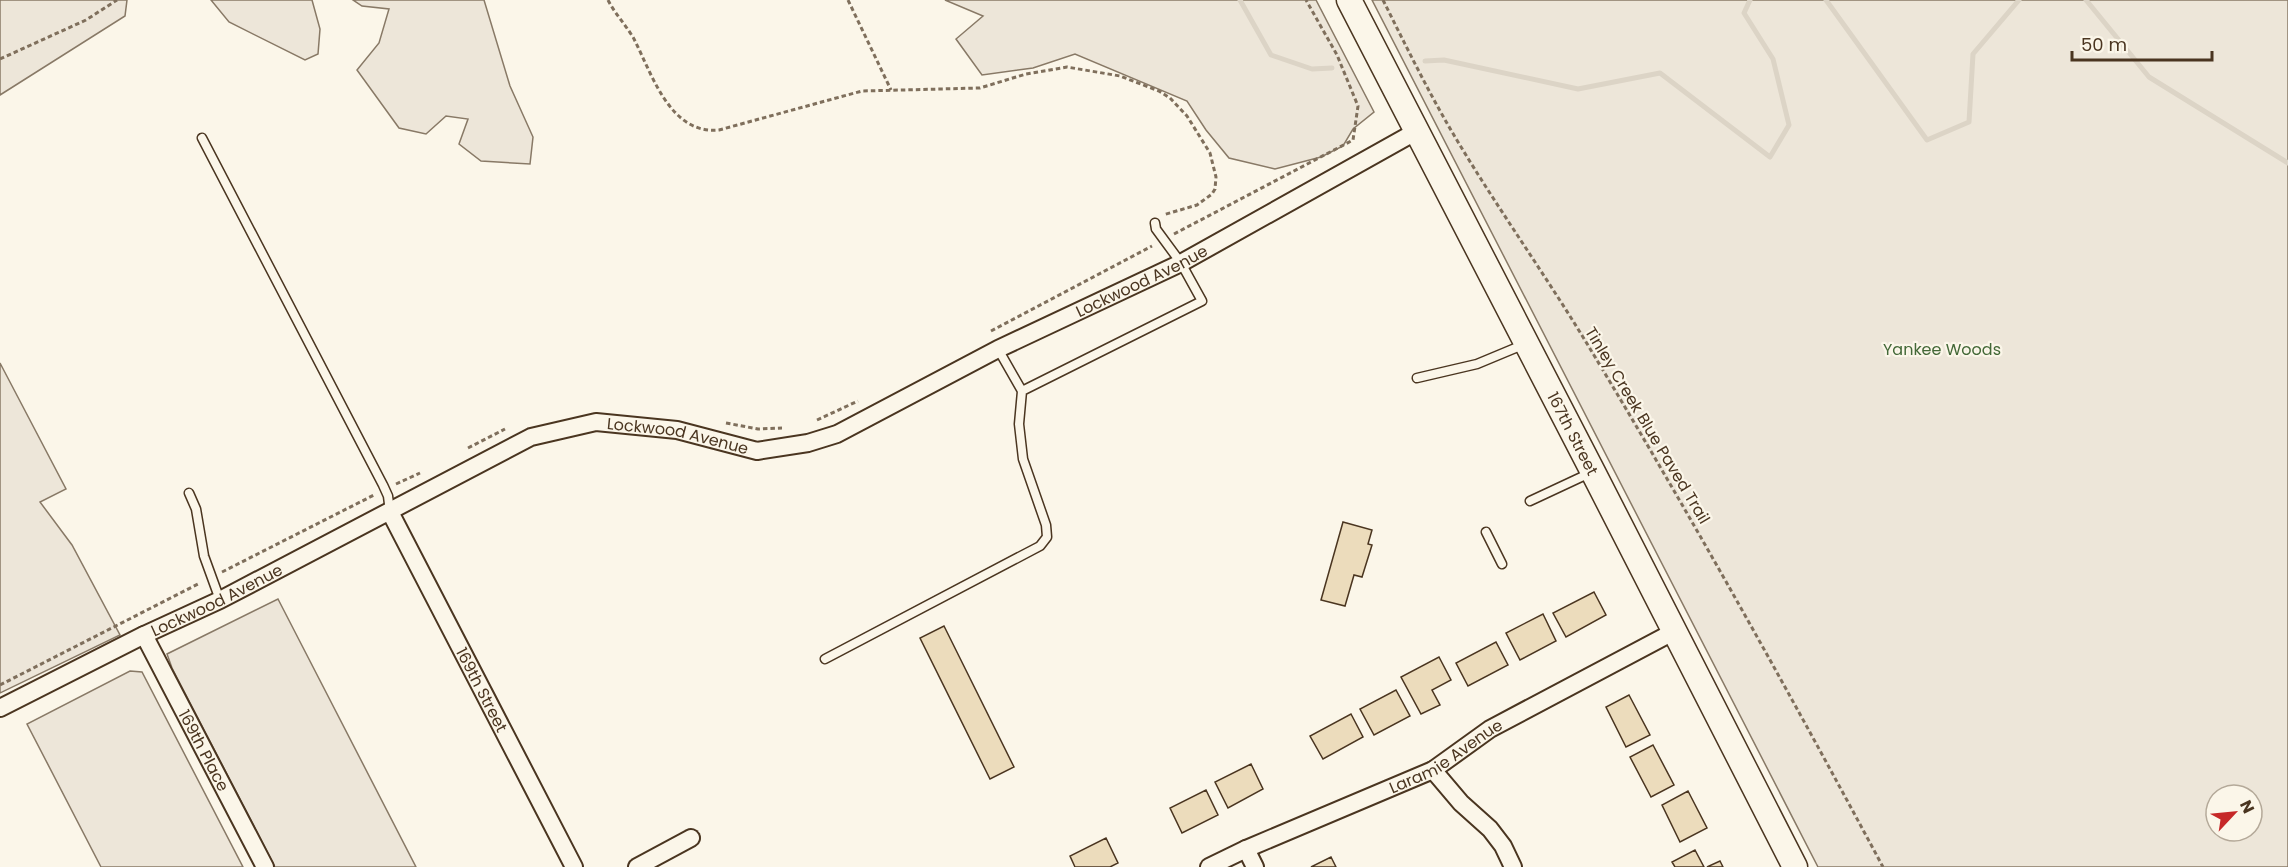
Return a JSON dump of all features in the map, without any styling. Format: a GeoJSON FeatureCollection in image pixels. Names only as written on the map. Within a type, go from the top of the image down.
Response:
{"type":"FeatureCollection","features":[{"type":"Feature","properties":{"kind":"main road","name":"167th Street"},"geometry":{"type":"LineString","coordinates":[[1349,0],[1795,867]]}},
{"type":"Feature","properties":{"kind":"street","name":"Lockwood Avenue"},"geometry":{"type":"LineString","coordinates":[[0,708],[144,635],[220,600],[531,437],[596,422],[677,430],[757,451],[808,443],[837,434],[998,349],[1181,263],[1417,131]]}},
{"type":"Feature","properties":{"kind":"street","name":"169th Street"},"geometry":{"type":"LineString","coordinates":[[390,512],[574,867]]}},
{"type":"Feature","properties":{"kind":"street","name":"Laramie Avenue"},"geometry":{"type":"LineString","coordinates":[[1209,867],[1246,849],[1433,770],[1490,729],[1675,631]]}},
{"type":"Feature","properties":{"kind":"street","name":"169th Place"},"geometry":{"type":"LineString","coordinates":[[144,635],[265,867]]}},
{"type":"Feature","properties":{"kind":"street"},"geometry":{"type":"LineString","coordinates":[[1433,770],[1461,803],[1490,829],[1503,846],[1513,867]]}},
{"type":"Feature","properties":{"kind":"street"},"geometry":{"type":"LineString","coordinates":[[638,867],[690,838]]}},
{"type":"Feature","properties":{"kind":"street"},"geometry":{"type":"LineString","coordinates":[[1246,849],[1255,867]]}},
{"type":"Feature","properties":{"kind":"lane"},"geometry":{"type":"LineString","coordinates":[[202,138],[383,485],[388,496],[390,512]]}},
{"type":"Feature","properties":{"kind":"lane"},"geometry":{"type":"LineString","coordinates":[[1022,391],[1202,301],[1181,263],[1156,229],[1155,223]]}},
{"type":"Feature","properties":{"kind":"lane"},"geometry":{"type":"LineString","coordinates":[[1417,378],[1477,364],[1527,343]]}},
{"type":"Feature","properties":{"kind":"lane"},"geometry":{"type":"LineString","coordinates":[[825,659],[1040,546],[1047,537],[1046,525],[1023,459],[1019,424],[1022,391],[998,349]]}},
{"type":"Feature","properties":{"kind":"lane"},"geometry":{"type":"LineString","coordinates":[[1530,501],[1593,472]]}},
{"type":"Feature","properties":{"kind":"lane"},"geometry":{"type":"LineString","coordinates":[[189,493],[196,509],[204,556],[220,600]]}},
{"type":"Feature","properties":{"kind":"lane"},"geometry":{"type":"LineString","coordinates":[[1486,532],[1502,564]]}},
{"type":"Feature","properties":{"kind":"path"},"geometry":{"type":"LineString","coordinates":[[0,59],[86,20],[117,0]]}},
{"type":"Feature","properties":{"kind":"path"},"geometry":{"type":"LineString","coordinates":[[608,0],[632,35],[674,112],[687,124],[708,131],[862,92],[980,88],[1026,74],[1067,68],[1120,76],[1159,91],[1187,116],[1210,153],[1216,177],[1212,194],[1197,205],[1164,215],[1155,223]]}},
{"type":"Feature","properties":{"kind":"path"},"geometry":{"type":"LineString","coordinates":[[848,0],[891,90]]}},
{"type":"Feature","properties":{"kind":"path","name":"Tinley Creek Blue Paved Trail"},"geometry":{"type":"LineString","coordinates":[[1383,0],[1447,123],[1585,340],[1698,534],[1802,716],[1883,867]]}},
{"type":"Feature","properties":{"kind":"green space"},"geometry":{"type":"Polygon","coordinates":[[[0,0],[127,0],[125,16],[0,95],[0,0]]]}},
{"type":"Feature","properties":{"kind":"green space"},"geometry":{"type":"Polygon","coordinates":[[[211,0],[312,0],[320,29],[318,54],[305,60],[229,22],[211,0]]]}},
{"type":"Feature","properties":{"kind":"green space"},"geometry":{"type":"Polygon","coordinates":[[[353,0],[484,0],[510,86],[533,137],[530,164],[481,161],[459,144],[468,119],[446,116],[426,134],[399,128],[357,70],[379,43],[389,9],[362,6],[353,0]]]}},
{"type":"Feature","properties":{"kind":"green space"},"geometry":{"type":"Polygon","coordinates":[[[945,0],[1316,0],[1374,112],[1353,129],[1343,146],[1321,157],[1275,169],[1229,158],[1206,130],[1187,101],[1075,54],[1033,68],[982,75],[956,39],[983,16],[945,0]]]}},
{"type":"Feature","properties":{"kind":"green space","name":"Yankee Woods"},"geometry":{"type":"Polygon","coordinates":[[[1372,0],[2288,0],[2288,867],[1818,867],[1372,0]]]}},
{"type":"Feature","properties":{"kind":"green space"},"geometry":{"type":"Polygon","coordinates":[[[0,363],[66,489],[40,502],[72,545],[120,635],[0,693],[0,363]]]}},
{"type":"Feature","properties":{"kind":"green space"},"geometry":{"type":"Polygon","coordinates":[[[278,599],[416,867],[275,867],[172,668],[167,654],[278,599]]]}},
{"type":"Feature","properties":{"kind":"green space"},"geometry":{"type":"Polygon","coordinates":[[[130,671],[142,672],[243,867],[101,867],[27,724],[130,671]]]}},
{"type":"Feature","properties":{"kind":"building"},"geometry":{"type":"Polygon","coordinates":[[[1343,522],[1372,530],[1368,544],[1372,545],[1362,577],[1354,575],[1345,606],[1321,600],[1343,522]]]}},
{"type":"Feature","properties":{"kind":"building"},"geometry":{"type":"Polygon","coordinates":[[[1594,592],[1606,615],[1566,637],[1553,613],[1594,592]]]}},
{"type":"Feature","properties":{"kind":"building"},"geometry":{"type":"Polygon","coordinates":[[[1543,614],[1556,641],[1520,660],[1506,633],[1543,614]]]}},
{"type":"Feature","properties":{"kind":"building"},"geometry":{"type":"Polygon","coordinates":[[[944,626],[1014,767],[990,779],[920,638],[944,626]]]}},
{"type":"Feature","properties":{"kind":"building"},"geometry":{"type":"Polygon","coordinates":[[[1496,642],[1508,665],[1468,686],[1456,663],[1496,642]]]}},
{"type":"Feature","properties":{"kind":"building"},"geometry":{"type":"Polygon","coordinates":[[[1439,657],[1451,680],[1432,690],[1440,705],[1421,714],[1401,677],[1439,657]]]}},
{"type":"Feature","properties":{"kind":"building"},"geometry":{"type":"Polygon","coordinates":[[[1396,690],[1410,716],[1374,735],[1360,709],[1396,690]]]}},
{"type":"Feature","properties":{"kind":"building"},"geometry":{"type":"Polygon","coordinates":[[[1629,695],[1650,735],[1626,747],[1606,707],[1629,695]]]}},
{"type":"Feature","properties":{"kind":"building"},"geometry":{"type":"Polygon","coordinates":[[[1351,714],[1363,737],[1323,759],[1310,736],[1351,714]]]}},
{"type":"Feature","properties":{"kind":"building"},"geometry":{"type":"Polygon","coordinates":[[[1653,745],[1674,785],[1651,797],[1630,757],[1653,745]]]}},
{"type":"Feature","properties":{"kind":"building"},"geometry":{"type":"Polygon","coordinates":[[[1251,764],[1263,789],[1228,808],[1215,782],[1251,764]]]}},
{"type":"Feature","properties":{"kind":"building"},"geometry":{"type":"Polygon","coordinates":[[[1206,790],[1218,815],[1182,833],[1170,808],[1206,790]]]}},
{"type":"Feature","properties":{"kind":"building"},"geometry":{"type":"Polygon","coordinates":[[[1688,791],[1707,828],[1680,842],[1662,805],[1688,791]]]}},
{"type":"Feature","properties":{"kind":"building"},"geometry":{"type":"Polygon","coordinates":[[[1106,838],[1118,863],[1110,867],[1075,867],[1070,856],[1106,838]]]}},
{"type":"Feature","properties":{"kind":"building"},"geometry":{"type":"Polygon","coordinates":[[[1695,850],[1704,867],[1675,867],[1672,862],[1695,850]]]}},
{"type":"Feature","properties":{"kind":"building"},"geometry":{"type":"Polygon","coordinates":[[[1331,857],[1336,867],[1311,867],[1331,857]]]}},
{"type":"Feature","properties":{"kind":"building"},"geometry":{"type":"Polygon","coordinates":[[[1720,861],[1723,867],[1707,867],[1720,861]]]}},
{"type":"Feature","properties":{"kind":"waterway"},"geometry":{"type":"LineString","coordinates":[[1240,0],[1271,55],[1312,69],[1332,68]]}},
{"type":"Feature","properties":{"kind":"waterway"},"geometry":{"type":"LineString","coordinates":[[1425,61],[1444,60],[1578,89],[1660,73],[1770,157],[1789,125],[1773,59],[1744,13],[1750,0]]}},
{"type":"Feature","properties":{"kind":"waterway"},"geometry":{"type":"LineString","coordinates":[[1826,0],[1927,140],[1969,122],[1973,54],[2019,0]]}},
{"type":"Feature","properties":{"kind":"waterway"},"geometry":{"type":"LineString","coordinates":[[2086,0],[2149,77],[2288,163]]}}]}
